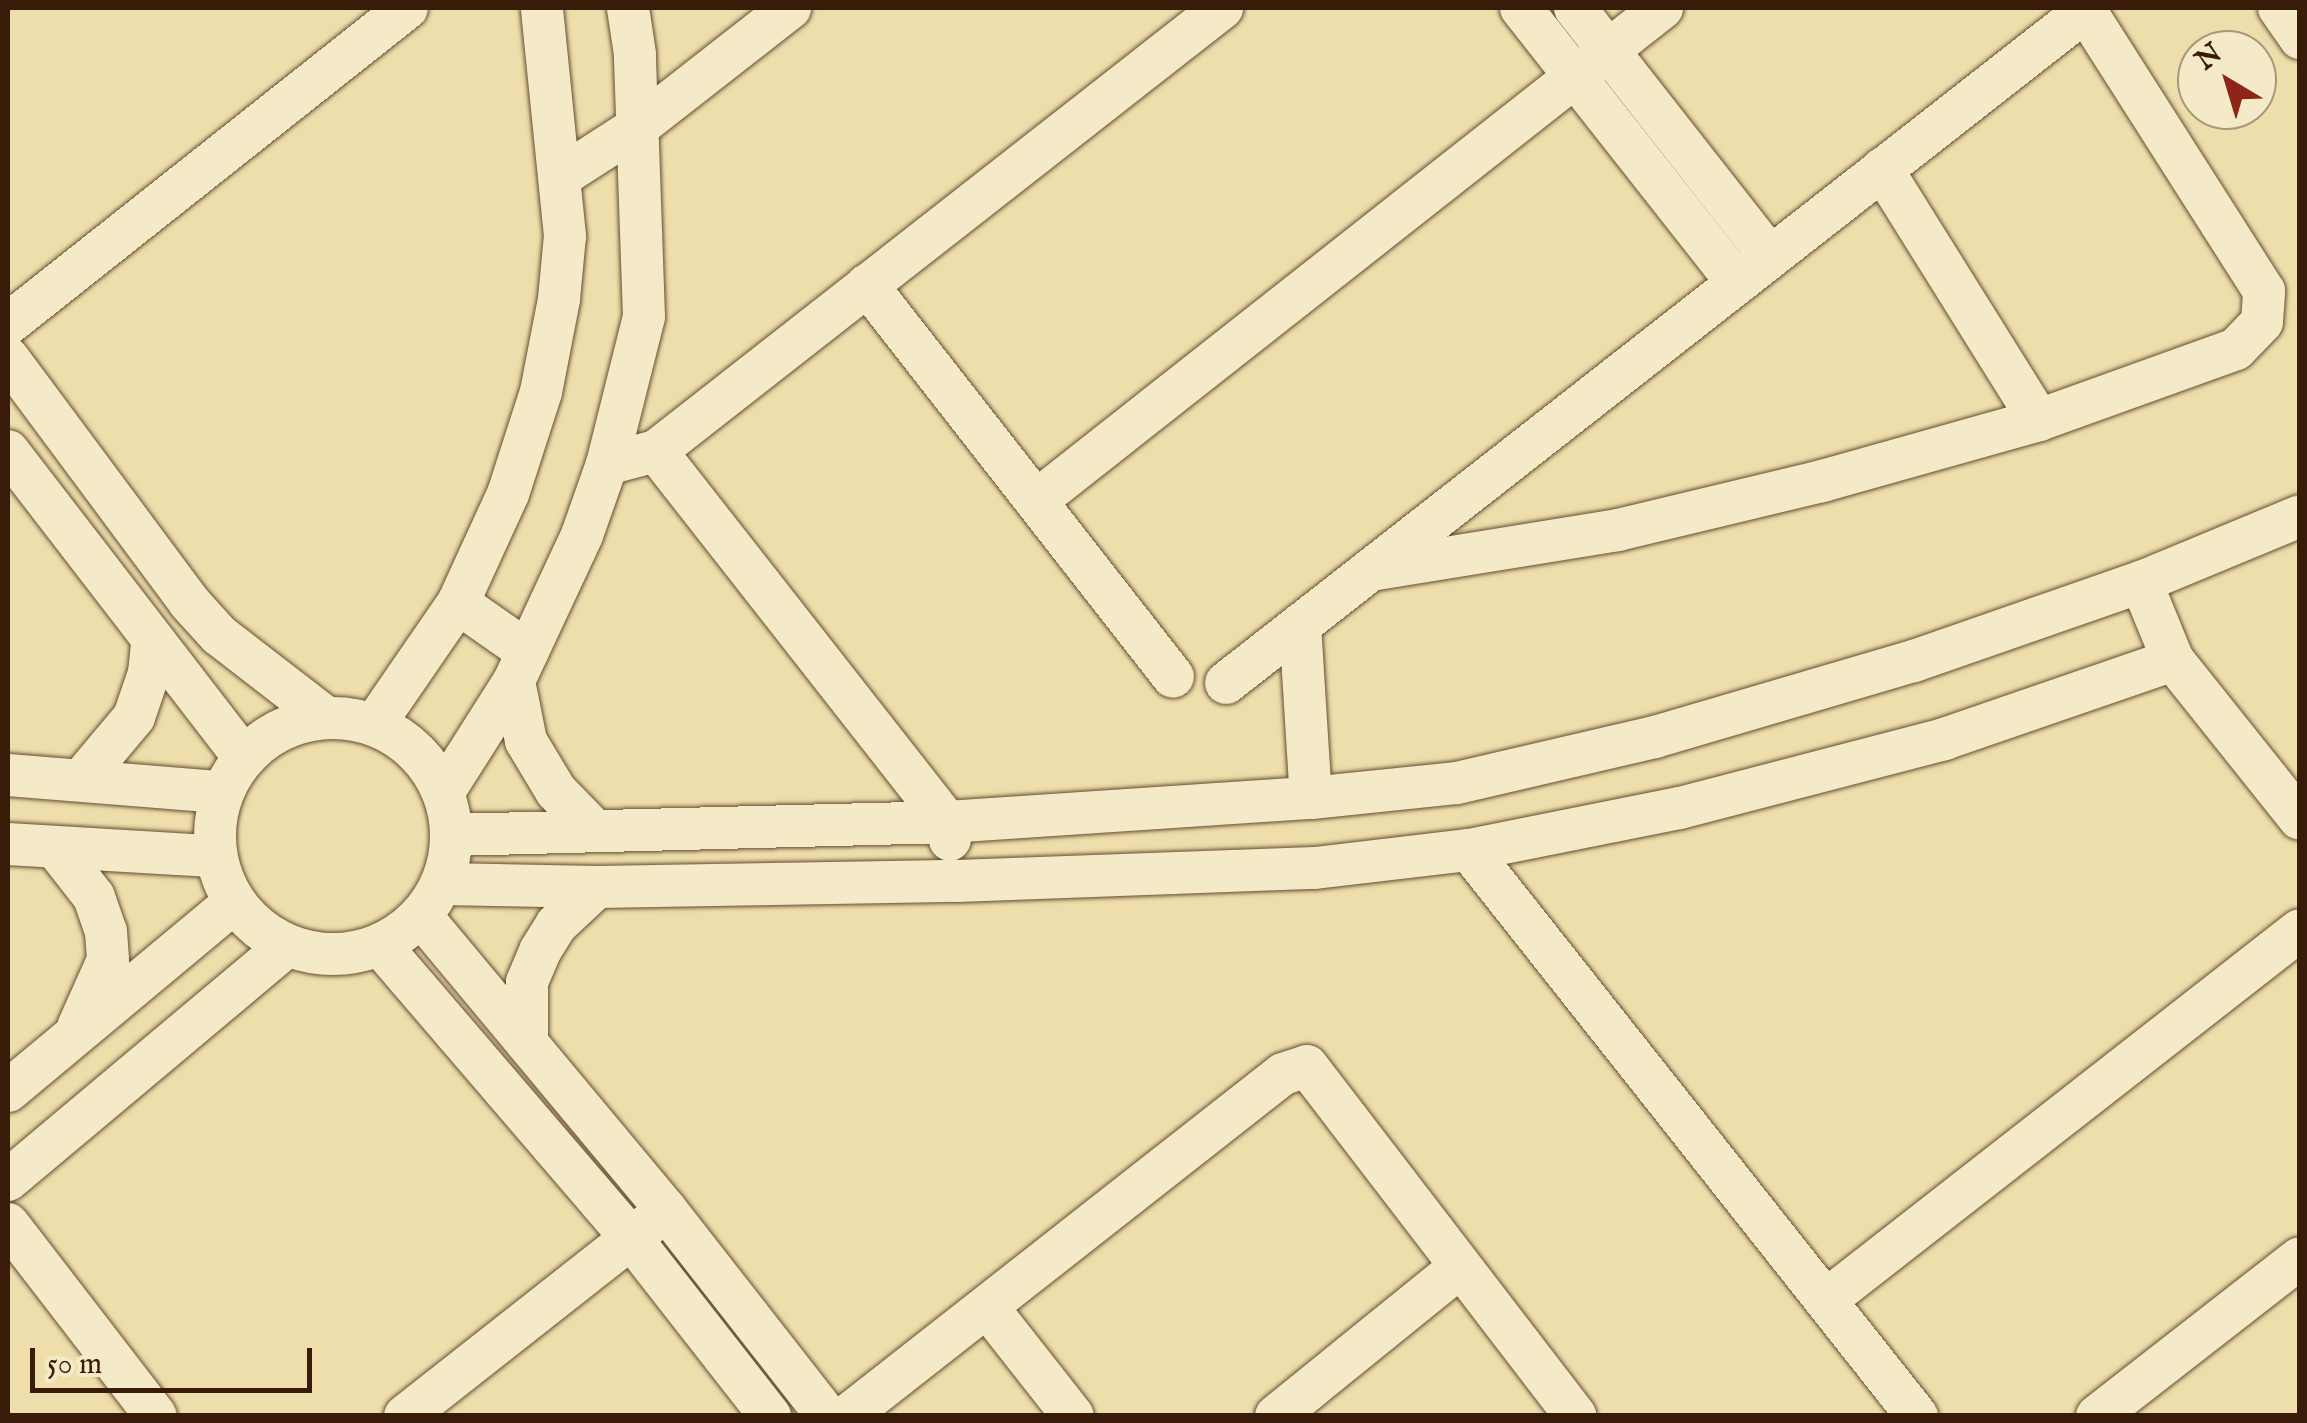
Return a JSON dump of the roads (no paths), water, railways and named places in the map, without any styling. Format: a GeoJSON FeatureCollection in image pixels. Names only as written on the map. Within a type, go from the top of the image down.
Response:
{"type":"FeatureCollection","features":[{"type":"Feature","properties":{"kind":"street"},"geometry":{"type":"LineString","coordinates":[[8,324],[407,8]]}},
{"type":"Feature","properties":{"kind":"street"},"geometry":{"type":"LineString","coordinates":[[374,725],[458,603],[508,494],[541,392],[559,299],[565,236],[542,8]]}},
{"type":"Feature","properties":{"kind":"street"},"geometry":{"type":"LineString","coordinates":[[443,793],[521,666],[582,534],[606,464],[644,317],[639,126],[628,8]]}},
{"type":"Feature","properties":{"kind":"street"},"geometry":{"type":"LineString","coordinates":[[560,177],[639,126],[790,8]]}},
{"type":"Feature","properties":{"kind":"street"},"geometry":{"type":"LineString","coordinates":[[606,464],[656,451],[1222,8]]}},
{"type":"Feature","properties":{"kind":"street"},"geometry":{"type":"LineString","coordinates":[[1521,8],[1575,76],[1753,270]]}},
{"type":"Feature","properties":{"kind":"street"},"geometry":{"type":"LineString","coordinates":[[1575,8],[1608,50],[1753,270]]}},
{"type":"Feature","properties":{"kind":"street"},"geometry":{"type":"LineString","coordinates":[[1036,501],[1662,8]]}},
{"type":"Feature","properties":{"kind":"street"},"geometry":{"type":"LineString","coordinates":[[2279,8],[2300,38]]}},
{"type":"Feature","properties":{"kind":"street"},"geometry":{"type":"LineString","coordinates":[[1226,683],[2087,9],[2264,291],[2262,322],[2236,349],[2039,420],[1822,481],[1618,530],[1371,570]]}},
{"type":"Feature","properties":{"kind":"street"},"geometry":{"type":"LineString","coordinates":[[1882,169],[2039,420]]}},
{"type":"Feature","properties":{"kind":"street"},"geometry":{"type":"LineString","coordinates":[[868,285],[1173,677]]}},
{"type":"Feature","properties":{"kind":"street"},"geometry":{"type":"LineString","coordinates":[[8,358],[173,580],[220,634],[325,717]]}},
{"type":"Feature","properties":{"kind":"street"},"geometry":{"type":"LineString","coordinates":[[8,451],[243,756]]}},
{"type":"Feature","properties":{"kind":"street"},"geometry":{"type":"LineString","coordinates":[[656,451],[948,822],[957,882]]}},
{"type":"Feature","properties":{"kind":"street"},"geometry":{"type":"LineString","coordinates":[[452,835],[948,822],[1311,798],[1457,782],[1655,737],[1914,661],[2141,582],[2300,516]]}},
{"type":"Feature","properties":{"kind":"street"},"geometry":{"type":"LineString","coordinates":[[2141,582],[2172,660],[2300,819]]}},
{"type":"Feature","properties":{"kind":"street"},"geometry":{"type":"LineString","coordinates":[[458,603],[521,666],[526,741],[556,791],[594,830]]}},
{"type":"Feature","properties":{"kind":"street"},"geometry":{"type":"LineString","coordinates":[[1300,625],[1311,798]]}},
{"type":"Feature","properties":{"kind":"street"},"geometry":{"type":"LineString","coordinates":[[82,779],[134,717],[150,674],[163,656],[220,634]]}},
{"type":"Feature","properties":{"kind":"street"},"geometry":{"type":"LineString","coordinates":[[432,901],[597,887],[957,882],[1314,868],[1469,850],[1680,808],[1944,740],[2172,660]]}},
{"type":"Feature","properties":{"kind":"street"},"geometry":{"type":"LineString","coordinates":[[325,717],[374,725],[416,751],[443,793],[452,835],[432,901],[380,945],[328,954],[287,946],[235,902],[212,856],[220,792],[243,756],[276,730],[325,717]]}},
{"type":"Feature","properties":{"kind":"street"},"geometry":{"type":"LineString","coordinates":[[8,775],[220,792]]}},
{"type":"Feature","properties":{"kind":"street"},"geometry":{"type":"LineString","coordinates":[[8,844],[212,856]]}},
{"type":"Feature","properties":{"kind":"street"},"geometry":{"type":"LineString","coordinates":[[55,847],[94,897],[106,931],[108,960],[73,1037]]}},
{"type":"Feature","properties":{"kind":"street"},"geometry":{"type":"LineString","coordinates":[[1469,850],[1917,1416]]}},
{"type":"Feature","properties":{"kind":"street"},"geometry":{"type":"LineString","coordinates":[[526,1043],[527,982],[540,951],[556,925],[597,887]]}},
{"type":"Feature","properties":{"kind":"street"},"geometry":{"type":"LineString","coordinates":[[432,901],[526,1043],[666,1210],[828,1416]]}},
{"type":"Feature","properties":{"kind":"street"},"geometry":{"type":"LineString","coordinates":[[8,1091],[235,902]]}},
{"type":"Feature","properties":{"kind":"street"},"geometry":{"type":"LineString","coordinates":[[1826,1300],[2300,930]]}},
{"type":"Feature","properties":{"kind":"street"},"geometry":{"type":"LineString","coordinates":[[380,945],[632,1238],[770,1416]]}},
{"type":"Feature","properties":{"kind":"street"},"geometry":{"type":"LineString","coordinates":[[8,1180],[287,946]]}},
{"type":"Feature","properties":{"kind":"street"},"geometry":{"type":"LineString","coordinates":[[847,1416],[1283,1074],[1307,1066],[1576,1416]]}},
{"type":"Feature","properties":{"kind":"street"},"geometry":{"type":"LineString","coordinates":[[405,1416],[666,1210]]}},
{"type":"Feature","properties":{"kind":"street"},"geometry":{"type":"LineString","coordinates":[[8,1224],[156,1416]]}},
{"type":"Feature","properties":{"kind":"street"},"geometry":{"type":"LineString","coordinates":[[2096,1416],[2300,1258]]}},
{"type":"Feature","properties":{"kind":"street"},"geometry":{"type":"LineString","coordinates":[[1276,1416],[1460,1267]]}},
{"type":"Feature","properties":{"kind":"street"},"geometry":{"type":"LineString","coordinates":[[988,1308],[1072,1416]]}}]}
